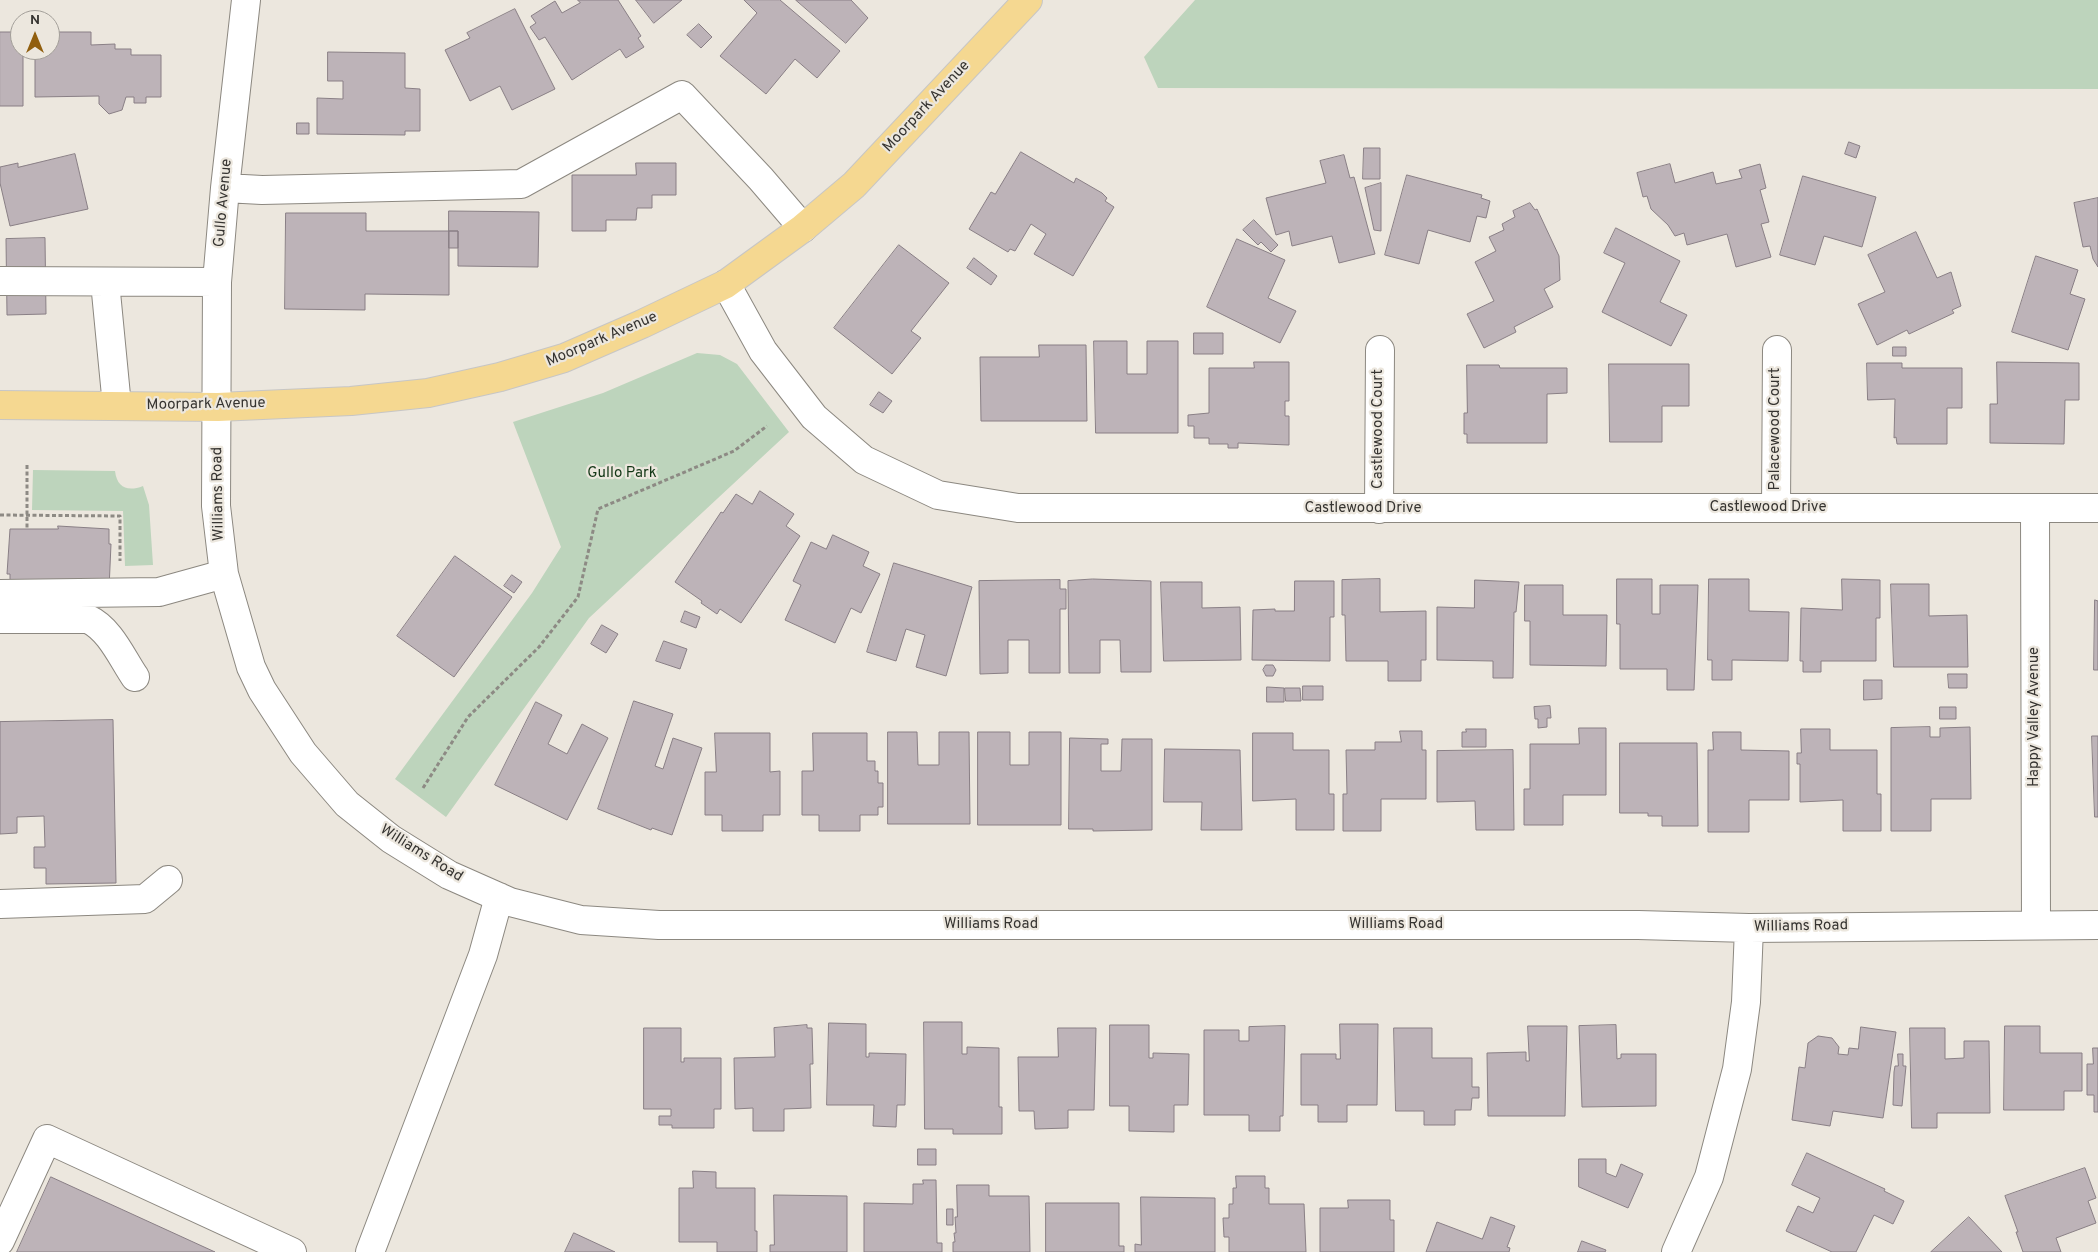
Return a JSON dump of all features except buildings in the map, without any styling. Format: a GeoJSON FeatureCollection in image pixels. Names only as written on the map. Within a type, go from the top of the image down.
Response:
{"type":"FeatureCollection","features":[{"type":"Feature","properties":{"kind":"main road","name":"Moorpark Avenue"},"geometry":{"type":"LineString","coordinates":[[0,405],[218,407],[351,401],[428,393],[500,378],[564,358],[726,284],[803,228],[854,185],[1028,0]]}},
{"type":"Feature","properties":{"kind":"street","name":"Gullo Avenue"},"geometry":{"type":"LineString","coordinates":[[218,407],[217,282],[225,188],[246,0]]}},
{"type":"Feature","properties":{"kind":"street"},"geometry":{"type":"LineString","coordinates":[[225,188],[262,190],[521,184],[682,95],[761,179],[803,228]]}},
{"type":"Feature","properties":{"kind":"street"},"geometry":{"type":"LineString","coordinates":[[0,281],[217,282]]}},
{"type":"Feature","properties":{"kind":"street"},"geometry":{"type":"LineString","coordinates":[[105,282],[117,406]]}},
{"type":"Feature","properties":{"kind":"street","name":"Castlewood Drive"},"geometry":{"type":"LineString","coordinates":[[726,284],[763,351],[814,417],[864,460],[938,495],[1018,508],[2098,508]]}},
{"type":"Feature","properties":{"kind":"street","name":"Castlewood Court"},"geometry":{"type":"LineString","coordinates":[[1379,509],[1380,350]]}},
{"type":"Feature","properties":{"kind":"street","name":"Palacewood Court"},"geometry":{"type":"LineString","coordinates":[[1776,508],[1777,350]]}},
{"type":"Feature","properties":{"kind":"street","name":"Williams Road"},"geometry":{"type":"LineString","coordinates":[[218,407],[216,506],[224,574],[251,667],[262,690],[303,753],[347,804],[391,839],[449,875],[510,902],[581,920],[659,925],[1638,925],[1749,928],[2098,925]]}},
{"type":"Feature","properties":{"kind":"street","name":"Happy Valley Avenue"},"geometry":{"type":"LineString","coordinates":[[2035,509],[2036,925]]}},
{"type":"Feature","properties":{"kind":"street"},"geometry":{"type":"LineString","coordinates":[[0,594],[159,592],[224,574]]}},
{"type":"Feature","properties":{"kind":"street"},"geometry":{"type":"LineString","coordinates":[[0,618],[88,619],[95,622],[106,633],[135,677]]}},
{"type":"Feature","properties":{"kind":"street"},"geometry":{"type":"LineString","coordinates":[[0,904],[146,899],[168,880]]}},
{"type":"Feature","properties":{"kind":"street"},"geometry":{"type":"LineString","coordinates":[[370,1252],[483,955],[499,896]]}},
{"type":"Feature","properties":{"kind":"street"},"geometry":{"type":"LineString","coordinates":[[1676,1252],[1709,1176],[1737,1069],[1746,996],[1749,928]]}},
{"type":"Feature","properties":{"kind":"street"},"geometry":{"type":"LineString","coordinates":[[0,1241],[47,1140],[292,1252]]}},
{"type":"Feature","properties":{"kind":"path"},"geometry":{"type":"LineString","coordinates":[[423,788],[468,717],[539,647],[578,597],[598,509],[734,450],[767,426]]}},
{"type":"Feature","properties":{"kind":"path"},"geometry":{"type":"LineString","coordinates":[[28,465],[28,528]]}},
{"type":"Feature","properties":{"kind":"path"},"geometry":{"type":"LineString","coordinates":[[0,515],[120,516],[120,569]]}},
{"type":"Feature","properties":{"kind":"green space"},"geometry":{"type":"Polygon","coordinates":[[[1195,0],[2098,0],[2098,89],[1158,88],[1144,57],[1195,0]]]}},
{"type":"Feature","properties":{"kind":"green space","name":"Gullo Park"},"geometry":{"type":"Polygon","coordinates":[[[697,353],[720,355],[737,364],[789,432],[589,618],[446,817],[395,779],[532,593],[561,547],[513,422],[603,393],[697,353]]]}},
{"type":"Feature","properties":{"kind":"green space"},"geometry":{"type":"Polygon","coordinates":[[[33,470],[115,471],[118,481],[124,487],[133,489],[143,486],[149,505],[153,565],[125,566],[123,511],[32,510],[33,470]]]}}]}
